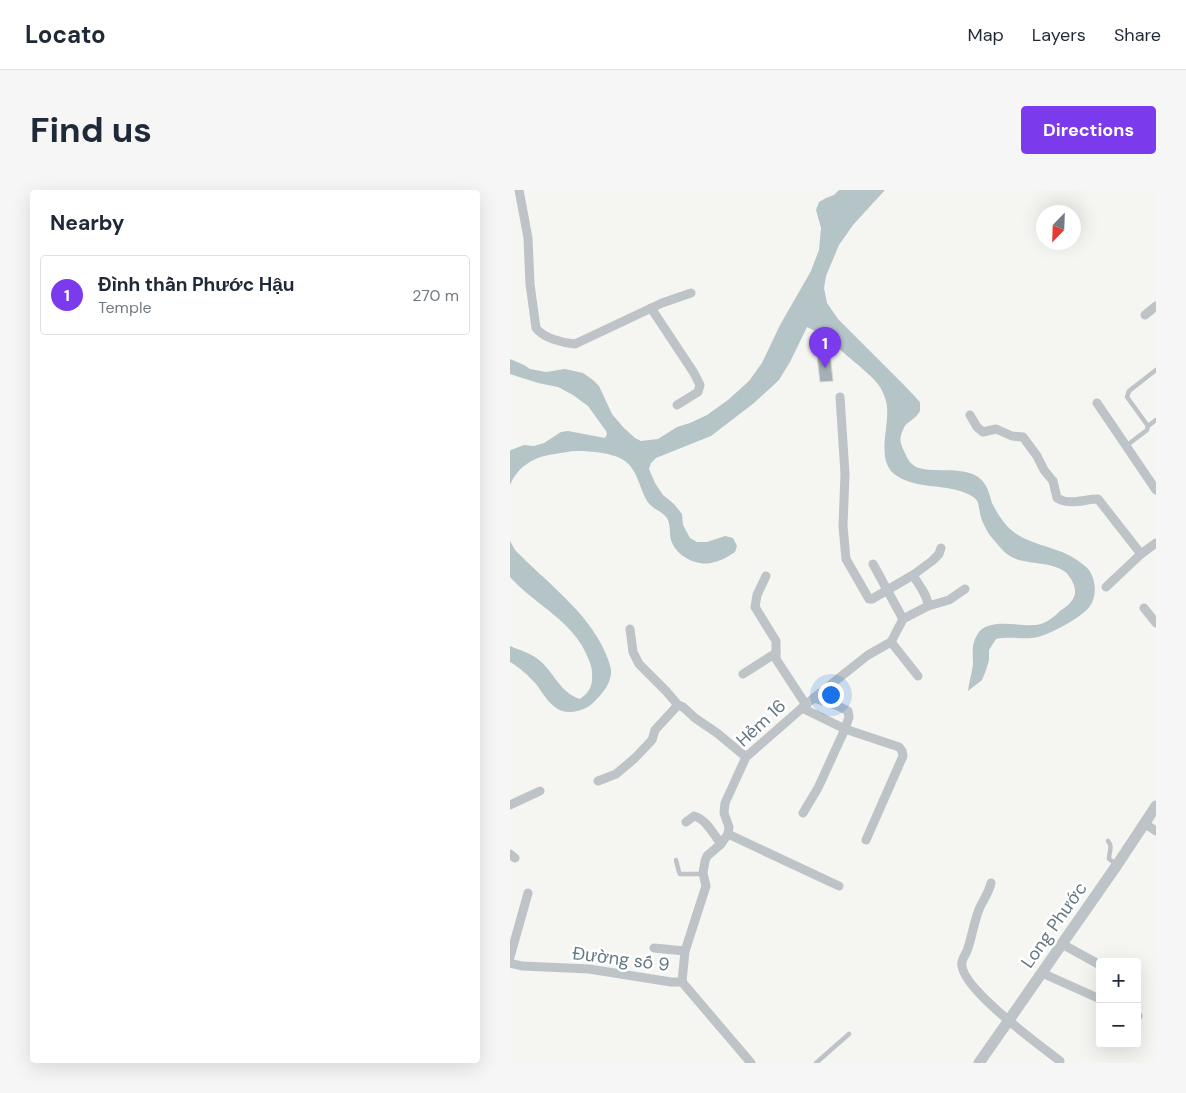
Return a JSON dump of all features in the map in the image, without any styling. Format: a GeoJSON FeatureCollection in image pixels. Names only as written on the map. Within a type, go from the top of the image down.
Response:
{"type":"FeatureCollection","features":[{"type":"Feature","properties":{"kind":"street"},"geometry":{"type":"LineString","coordinates":[[519,190],[528,238],[530,284],[536,328],[540,333],[567,344],[575,344],[662,302],[691,293]]}},
{"type":"Feature","properties":{"kind":"street"},"geometry":{"type":"LineString","coordinates":[[1145,315],[1156,306]]}},
{"type":"Feature","properties":{"kind":"street"},"geometry":{"type":"LineString","coordinates":[[651,308],[700,384],[698,392],[677,405]]}},
{"type":"Feature","properties":{"kind":"street"},"geometry":{"type":"LineString","coordinates":[[840,397],[844,474],[843,526],[846,559],[868,599],[872,599],[932,561],[939,554],[941,548]]}},
{"type":"Feature","properties":{"kind":"street"},"geometry":{"type":"LineString","coordinates":[[1097,403],[1156,490]]}},
{"type":"Feature","properties":{"kind":"street"},"geometry":{"type":"LineString","coordinates":[[970,415],[977,428],[983,432],[996,429],[1012,436],[1023,437],[1053,481],[1058,498],[1062,501],[1073,502],[1098,499],[1141,554]]}},
{"type":"Feature","properties":{"kind":"street"},"geometry":{"type":"LineString","coordinates":[[1106,587],[1141,554],[1156,543]]}},
{"type":"Feature","properties":{"kind":"street"},"geometry":{"type":"LineString","coordinates":[[873,564],[903,619]]}},
{"type":"Feature","properties":{"kind":"street"},"geometry":{"type":"LineString","coordinates":[[913,574],[928,602],[928,606]]}},
{"type":"Feature","properties":{"kind":"street"},"geometry":{"type":"LineString","coordinates":[[766,576],[757,595],[755,607],[776,640],[776,659],[804,707],[845,729],[898,747],[902,751],[903,756],[866,840]]}},
{"type":"Feature","properties":{"kind":"street"},"geometry":{"type":"LineString","coordinates":[[918,676],[891,642],[903,619],[928,606],[949,600],[965,589]]}},
{"type":"Feature","properties":{"kind":"street"},"geometry":{"type":"LineString","coordinates":[[1144,608],[1156,623]]}},
{"type":"Feature","properties":{"kind":"street"},"geometry":{"type":"LineString","coordinates":[[630,629],[633,652],[639,664],[678,705],[746,757]]}},
{"type":"Feature","properties":{"kind":"street","name":"Hẻm 16"},"geometry":{"type":"LineString","coordinates":[[728,834],[730,827],[724,813],[725,803],[746,757],[814,698],[868,655],[891,642]]}},
{"type":"Feature","properties":{"kind":"street"},"geometry":{"type":"LineString","coordinates":[[743,674],[776,653]]}},
{"type":"Feature","properties":{"kind":"street"},"geometry":{"type":"LineString","coordinates":[[803,813],[818,788],[849,717],[848,711],[814,698]]}},
{"type":"Feature","properties":{"kind":"street"},"geometry":{"type":"LineString","coordinates":[[598,781],[616,774],[635,758],[652,740],[655,730],[678,705]]}},
{"type":"Feature","properties":{"kind":"street"},"geometry":{"type":"LineString","coordinates":[[510,805],[540,791]]}},
{"type":"Feature","properties":{"kind":"street","name":"Long Phước"},"geometry":{"type":"LineString","coordinates":[[979,1063],[1156,806]]}},
{"type":"Feature","properties":{"kind":"street"},"geometry":{"type":"LineString","coordinates":[[686,822],[694,816],[701,819],[721,844]]}},
{"type":"Feature","properties":{"kind":"street"},"geometry":{"type":"LineString","coordinates":[[1145,824],[1156,831]]}},
{"type":"Feature","properties":{"kind":"street"},"geometry":{"type":"LineString","coordinates":[[682,982],[685,952],[706,886],[703,874],[705,861],[707,856],[721,844],[728,834],[839,886]]}},
{"type":"Feature","properties":{"kind":"street"},"geometry":{"type":"LineString","coordinates":[[991,883],[978,915],[962,966],[963,970],[970,983],[985,1000],[1060,1061]]}},
{"type":"Feature","properties":{"kind":"street"},"geometry":{"type":"LineString","coordinates":[[510,957],[528,893]]}},
{"type":"Feature","properties":{"kind":"street"},"geometry":{"type":"LineString","coordinates":[[1062,944],[1096,964]]}},
{"type":"Feature","properties":{"kind":"street"},"geometry":{"type":"LineString","coordinates":[[654,948],[685,952]]}},
{"type":"Feature","properties":{"kind":"street","name":"Đường số 9"},"geometry":{"type":"LineString","coordinates":[[510,963],[522,966],[589,969],[671,982],[682,982],[751,1063]]}},
{"type":"Feature","properties":{"kind":"street"},"geometry":{"type":"LineString","coordinates":[[1042,973],[1096,997]]}},
{"type":"Feature","properties":{"kind":"lane"},"geometry":{"type":"LineString","coordinates":[[1148,426],[1127,397],[1129,391],[1156,370]]}},
{"type":"Feature","properties":{"kind":"lane"},"geometry":{"type":"LineString","coordinates":[[1126,446],[1147,430],[1148,426],[1156,420]]}},
{"type":"Feature","properties":{"kind":"lane"},"geometry":{"type":"LineString","coordinates":[[1108,841],[1111,844],[1109,859],[1117,865]]}},
{"type":"Feature","properties":{"kind":"lane"},"geometry":{"type":"LineString","coordinates":[[676,860],[680,874],[703,874]]}},
{"type":"Feature","properties":{"kind":"lane"},"geometry":{"type":"LineString","coordinates":[[816,1063],[849,1034]]}},
{"type":"Feature","properties":{"kind":"shaded area"},"geometry":{"type":"Polygon","coordinates":[[[839,190],[885,190],[853,225],[839,245],[826,276],[824,288],[827,303],[838,319],[920,402],[920,411],[906,425],[900,440],[908,460],[912,464],[925,469],[961,471],[978,477],[986,485],[992,503],[1011,530],[1030,541],[1054,549],[1077,560],[1089,570],[1093,578],[1094,598],[1090,606],[1074,620],[1038,637],[996,639],[989,650],[989,660],[982,680],[968,691],[973,664],[974,643],[982,629],[998,624],[1034,625],[1044,623],[1071,602],[1075,594],[1074,584],[1061,569],[1024,561],[1005,552],[988,532],[981,519],[978,503],[973,497],[961,491],[914,483],[897,476],[890,469],[886,461],[887,410],[886,399],[881,388],[869,374],[829,340],[807,327],[779,380],[754,403],[711,436],[656,458],[651,463],[649,469],[655,483],[663,495],[682,514],[683,525],[690,538],[697,542],[707,542],[725,536],[733,538],[737,546],[735,552],[727,557],[705,564],[687,559],[677,551],[671,540],[667,518],[647,501],[636,474],[629,465],[620,458],[609,454],[577,451],[541,457],[522,467],[510,485],[511,450],[524,445],[534,446],[544,443],[561,432],[568,431],[605,438],[607,434],[588,406],[573,395],[558,387],[510,374],[510,359],[530,369],[546,372],[565,369],[583,373],[599,386],[612,414],[623,427],[641,441],[658,439],[677,427],[707,415],[728,400],[749,381],[762,363],[780,325],[811,271],[819,250],[821,228],[816,210],[819,202],[834,195],[839,190]]]}},
{"type":"Feature","properties":{"kind":"shaded area"},"geometry":{"type":"Polygon","coordinates":[[[510,541],[515,550],[577,610],[597,637],[605,652],[611,670],[610,679],[606,688],[591,705],[583,709],[571,712],[558,709],[550,703],[530,678],[510,662],[510,646],[532,655],[544,665],[567,692],[580,699],[586,694],[591,685],[592,671],[582,645],[564,623],[510,577],[510,541]]]}},
{"type":"Feature","properties":{"kind":"building"},"geometry":{"type":"Polygon","coordinates":[[[830,354],[833,381],[820,382],[817,355],[830,354]]]}},
{"type":"Feature","properties":{"kind":"place","name":"Đình thần Phước Hậu"},"geometry":{"type":"Point","coordinates":[825,368]}}]}
